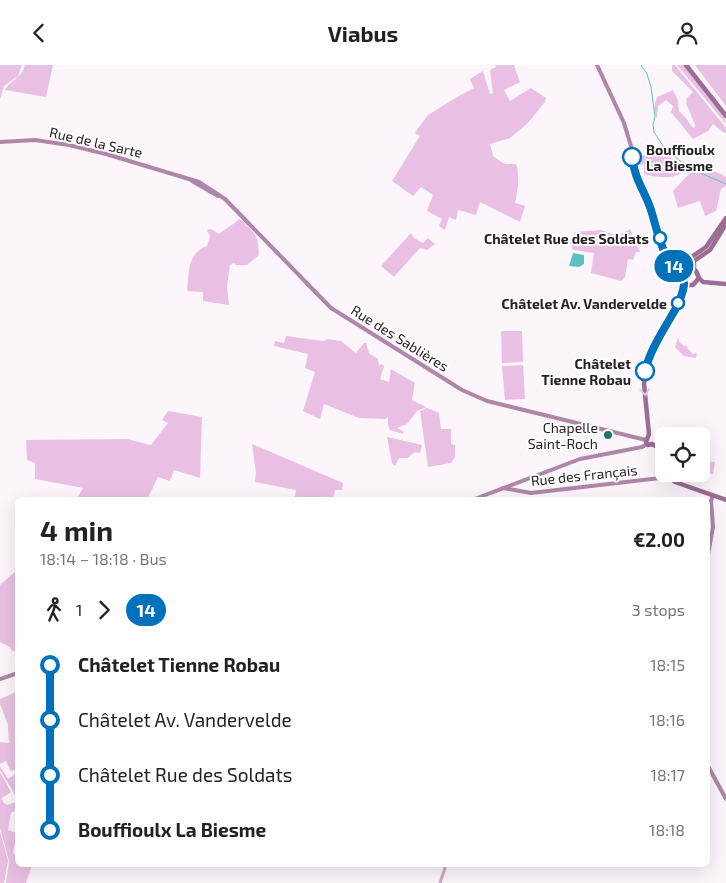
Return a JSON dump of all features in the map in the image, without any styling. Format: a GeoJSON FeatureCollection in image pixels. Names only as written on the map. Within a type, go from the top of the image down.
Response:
{"type":"FeatureCollection","features":[{"type":"Feature","properties":{"kind":"main road"},"geometry":{"type":"LineString","coordinates":[[480,497],[580,459],[642,447],[647,441],[649,430],[644,383],[646,369],[681,296],[685,282],[683,275],[667,257],[650,206],[635,177],[631,146],[624,123],[597,65]]}},
{"type":"Feature","properties":{"kind":"main road"},"geometry":{"type":"LineString","coordinates":[[687,65],[726,111]]}},
{"type":"Feature","properties":{"kind":"main road"},"geometry":{"type":"LineString","coordinates":[[687,65],[726,116]]}},
{"type":"Feature","properties":{"kind":"main road","name":"Rue de la Sarte"},"geometry":{"type":"LineString","coordinates":[[0,142],[35,140],[69,145],[106,154],[185,177],[225,199]]}},
{"type":"Feature","properties":{"kind":"main road","name":"Rue des Sablières"},"geometry":{"type":"LineString","coordinates":[[225,199],[331,308],[462,390],[487,401],[647,441]]}},
{"type":"Feature","properties":{"kind":"main road"},"geometry":{"type":"LineString","coordinates":[[683,275],[687,270],[690,258],[706,247],[726,218]]}},
{"type":"Feature","properties":{"kind":"main road"},"geometry":{"type":"LineString","coordinates":[[694,270],[694,261],[710,250],[726,224]]}},
{"type":"Feature","properties":{"kind":"main road"},"geometry":{"type":"LineString","coordinates":[[687,270],[694,270],[698,273],[699,278],[704,283],[726,284]]}},
{"type":"Feature","properties":{"kind":"main road"},"geometry":{"type":"LineString","coordinates":[[685,282],[693,285],[699,278]]}},
{"type":"Feature","properties":{"kind":"main road"},"geometry":{"type":"LineString","coordinates":[[647,441],[653,439],[652,444],[655,446]]}},
{"type":"Feature","properties":{"kind":"main road","name":"Rue des Français"},"geometry":{"type":"LineString","coordinates":[[503,488],[531,493],[655,477]]}},
{"type":"Feature","properties":{"kind":"main road"},"geometry":{"type":"LineString","coordinates":[[675,482],[705,493],[712,498],[726,500]]}},
{"type":"Feature","properties":{"kind":"main road"},"geometry":{"type":"LineString","coordinates":[[710,544],[713,527],[712,498]]}},
{"type":"Feature","properties":{"kind":"main road"},"geometry":{"type":"LineString","coordinates":[[0,679],[15,674]]}},
{"type":"Feature","properties":{"kind":"main road"},"geometry":{"type":"LineString","coordinates":[[710,770],[726,799]]}},
{"type":"Feature","properties":{"kind":"street"},"geometry":{"type":"LineString","coordinates":[[440,883],[445,867]]}},
{"type":"Feature","properties":{"kind":"shaded area"},"geometry":{"type":"Polygon","coordinates":[[[0,65],[22,65],[18,76],[4,86],[0,99],[0,65]]]}},
{"type":"Feature","properties":{"kind":"shaded area"},"geometry":{"type":"Polygon","coordinates":[[[25,65],[53,65],[46,97],[5,90],[19,76],[25,65]]]}},
{"type":"Feature","properties":{"kind":"shaded area"},"geometry":{"type":"Polygon","coordinates":[[[495,65],[514,65],[520,82],[504,90],[510,101],[531,88],[546,98],[545,102],[527,124],[510,138],[490,144],[493,156],[504,163],[516,164],[518,183],[515,203],[525,206],[520,222],[480,202],[476,215],[458,210],[456,220],[449,217],[445,230],[439,226],[442,219],[427,211],[433,195],[421,187],[413,196],[392,181],[420,136],[415,133],[428,115],[474,88],[470,79],[483,71],[490,94],[493,93],[490,70],[496,67],[495,65]]]}},
{"type":"Feature","properties":{"kind":"shaded area"},"geometry":{"type":"Polygon","coordinates":[[[672,65],[675,65],[726,128],[726,132],[724,133],[713,124],[708,131],[693,139],[671,112],[673,106],[666,100],[658,106],[657,118],[654,107],[657,97],[673,90],[678,101],[679,111],[692,127],[694,128],[695,125],[686,103],[687,98],[693,92],[672,71],[672,65]]]}},
{"type":"Feature","properties":{"kind":"shaded area"},"geometry":{"type":"Polygon","coordinates":[[[677,65],[684,65],[701,85],[721,111],[726,124],[677,65]]]}},
{"type":"Feature","properties":{"kind":"shaded area"},"geometry":{"type":"Polygon","coordinates":[[[695,65],[726,65],[726,106],[695,65]]]}},
{"type":"Feature","properties":{"kind":"shaded area"},"geometry":{"type":"Polygon","coordinates":[[[654,148],[667,155],[685,170],[671,177],[644,174],[644,165],[637,164],[636,158],[645,155],[654,148]]]}},
{"type":"Feature","properties":{"kind":"shaded area"},"geometry":{"type":"Polygon","coordinates":[[[696,170],[708,170],[726,177],[726,186],[721,189],[716,211],[705,216],[700,201],[678,208],[673,191],[689,174],[696,170]]]}},
{"type":"Feature","properties":{"kind":"shaded area"},"geometry":{"type":"Polygon","coordinates":[[[240,219],[255,234],[259,255],[247,265],[236,265],[234,263],[230,265],[227,287],[229,305],[203,301],[203,292],[187,291],[192,259],[200,249],[207,246],[210,236],[207,230],[211,229],[219,234],[240,219]]]}},
{"type":"Feature","properties":{"kind":"shaded area"},"geometry":{"type":"Polygon","coordinates":[[[630,229],[640,252],[636,252],[633,260],[628,259],[625,277],[621,281],[591,273],[594,253],[573,250],[570,242],[575,232],[601,230],[618,236],[630,229]]]}},
{"type":"Feature","properties":{"kind":"shaded area"},"geometry":{"type":"Polygon","coordinates":[[[411,233],[414,238],[423,243],[428,238],[435,244],[427,250],[420,248],[394,277],[381,266],[411,233]]]}},
{"type":"Feature","properties":{"kind":"shaded area"},"geometry":{"type":"Polygon","coordinates":[[[501,331],[522,331],[523,362],[502,363],[501,331]]]}},
{"type":"Feature","properties":{"kind":"shaded area"},"geometry":{"type":"Polygon","coordinates":[[[286,336],[323,341],[327,339],[341,341],[356,353],[366,343],[369,353],[378,359],[379,366],[381,364],[384,366],[380,379],[389,382],[391,369],[415,383],[412,400],[426,407],[417,411],[407,424],[397,428],[403,431],[403,434],[390,430],[388,417],[385,419],[359,418],[324,404],[320,419],[303,411],[315,372],[305,368],[308,354],[274,346],[275,341],[284,343],[286,336]]]}},
{"type":"Feature","properties":{"kind":"shaded area"},"geometry":{"type":"Polygon","coordinates":[[[678,337],[679,342],[687,346],[693,354],[697,353],[696,358],[684,356],[675,347],[678,337]]]}},
{"type":"Feature","properties":{"kind":"shaded area"},"geometry":{"type":"Polygon","coordinates":[[[523,365],[525,399],[505,400],[502,366],[523,365]]]}},
{"type":"Feature","properties":{"kind":"shaded area"},"geometry":{"type":"Polygon","coordinates":[[[427,408],[439,413],[441,429],[451,429],[451,444],[455,445],[455,457],[451,463],[428,467],[420,411],[427,408]]]}},
{"type":"Feature","properties":{"kind":"shaded area"},"geometry":{"type":"Polygon","coordinates":[[[168,411],[202,417],[200,478],[174,470],[170,481],[158,477],[148,497],[78,497],[83,488],[35,479],[35,463],[27,460],[26,440],[127,439],[151,445],[168,423],[162,420],[168,411]]]}},
{"type":"Feature","properties":{"kind":"shaded area"},"geometry":{"type":"Polygon","coordinates":[[[387,437],[422,445],[420,453],[415,452],[407,458],[399,458],[395,466],[392,463],[387,437]]]}},
{"type":"Feature","properties":{"kind":"shaded area"},"geometry":{"type":"Polygon","coordinates":[[[252,444],[343,483],[342,490],[335,490],[334,497],[295,497],[296,490],[255,482],[256,473],[252,444]]]}},
{"type":"Feature","properties":{"kind":"shaded area"},"geometry":{"type":"Polygon","coordinates":[[[710,462],[715,462],[713,474],[710,474],[710,462]]]}},
{"type":"Feature","properties":{"kind":"shaded area"},"geometry":{"type":"Polygon","coordinates":[[[15,572],[15,651],[12,651],[10,647],[0,642],[0,585],[15,572]]]}},
{"type":"Feature","properties":{"kind":"shaded area"},"geometry":{"type":"Polygon","coordinates":[[[15,692],[15,772],[14,770],[11,771],[6,761],[0,764],[0,742],[9,743],[8,725],[0,699],[15,692]]]}},
{"type":"Feature","properties":{"kind":"shaded area"},"geometry":{"type":"Polygon","coordinates":[[[0,766],[8,779],[14,775],[15,795],[0,770],[0,766]]]}},
{"type":"Feature","properties":{"kind":"shaded area"},"geometry":{"type":"Polygon","coordinates":[[[0,772],[11,792],[2,798],[3,802],[7,805],[15,802],[14,812],[11,812],[8,830],[15,832],[13,853],[15,855],[15,867],[31,867],[26,883],[6,883],[9,861],[0,828],[0,772]]]}},
{"type":"Feature","properties":{"kind":"shaded area"},"geometry":{"type":"Polygon","coordinates":[[[0,831],[8,861],[4,883],[0,883],[0,831]]]}},
{"type":"Feature","properties":{"kind":"water"},"geometry":{"type":"Polygon","coordinates":[[[573,253],[584,255],[584,264],[579,267],[569,266],[573,253]]]}},
{"type":"Feature","properties":{"kind":"waterway"},"geometry":{"type":"LineString","coordinates":[[641,65],[647,74],[651,87],[655,117],[653,124],[654,132],[665,149],[689,168],[726,184]]}},
{"type":"Feature","properties":{"kind":"bus line","name":"14"},"geometry":{"type":"LineString","coordinates":[[632,157],[635,177],[650,206],[667,257],[683,275],[685,282],[681,296],[650,356],[645,371]]}},
{"type":"Feature","properties":{"kind":"place","name":"Bouffioulx La Biesme"},"geometry":{"type":"Point","coordinates":[632,157]}},
{"type":"Feature","properties":{"kind":"place","name":"Châtelet Rue des Soldats"},"geometry":{"type":"Point","coordinates":[660,238]}},
{"type":"Feature","properties":{"kind":"place","name":"Châtelet Av. Vandervelde"},"geometry":{"type":"Point","coordinates":[678,303]}},
{"type":"Feature","properties":{"kind":"place","name":"Châtelet Tienne Robau"},"geometry":{"type":"Point","coordinates":[645,371]}},
{"type":"Feature","properties":{"kind":"place","name":"Chapelle Saint-Roch"},"geometry":{"type":"Point","coordinates":[608,435]}}]}
